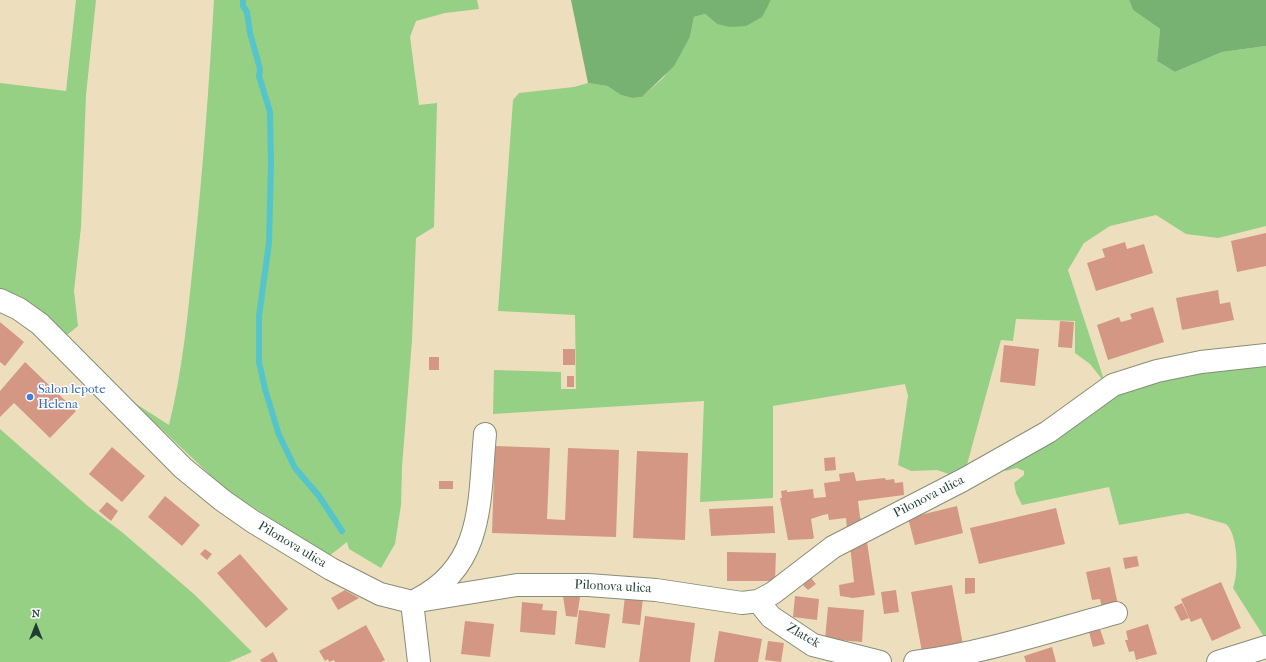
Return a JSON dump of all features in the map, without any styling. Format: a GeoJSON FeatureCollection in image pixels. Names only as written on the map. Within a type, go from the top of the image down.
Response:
{"type":"FeatureCollection","features":[{"type":"Feature","properties":{"kind":"street","name":"Pilonova ulica"},"geometry":{"type":"LineString","coordinates":[[0,300],[23,311],[40,324],[183,468],[222,500],[252,521],[331,569],[380,594],[412,602],[424,602],[465,593],[517,585],[580,585],[656,590],[742,603],[758,601],[773,593],[833,547],[963,480],[1041,435],[1113,385],[1157,371],[1201,362],[1266,355]]}},
{"type":"Feature","properties":{"kind":"street"},"geometry":{"type":"LineString","coordinates":[[419,662],[412,602],[429,594],[440,585],[468,551],[475,532],[479,506],[485,434]]}},
{"type":"Feature","properties":{"kind":"street","name":"Zlatek"},"geometry":{"type":"LineString","coordinates":[[758,601],[771,616],[813,646],[880,662]]}},
{"type":"Feature","properties":{"kind":"street"},"geometry":{"type":"LineString","coordinates":[[915,662],[945,658],[998,646],[1116,613]]}},
{"type":"Feature","properties":{"kind":"street"},"geometry":{"type":"LineString","coordinates":[[1218,662],[1266,647]]}},
{"type":"Feature","properties":{"kind":"green space"},"geometry":{"type":"Polygon","coordinates":[[[76,0],[96,0],[86,95],[81,227],[74,291],[78,326],[67,335],[21,297],[0,289],[0,83],[66,91],[76,0]]]}},
{"type":"Feature","properties":{"kind":"green space"},"geometry":{"type":"Polygon","coordinates":[[[214,0],[477,0],[479,9],[445,13],[416,21],[410,37],[419,105],[437,103],[434,227],[416,238],[412,340],[402,467],[401,505],[395,544],[381,568],[349,549],[347,542],[329,556],[225,489],[133,402],[169,425],[178,383],[190,297],[203,159],[214,0]]]}},
{"type":"Feature","properties":{"kind":"green space"},"geometry":{"type":"Polygon","coordinates":[[[571,0],[771,0],[762,17],[746,26],[730,27],[717,24],[705,14],[694,17],[690,37],[674,66],[642,97],[632,98],[621,95],[607,86],[588,83],[571,0]]]}},
{"type":"Feature","properties":{"kind":"green space"},"geometry":{"type":"Polygon","coordinates":[[[771,0],[1129,0],[1133,10],[1160,29],[1157,61],[1175,72],[1222,52],[1266,46],[1266,226],[1218,238],[1186,234],[1156,215],[1110,226],[1084,243],[1068,270],[1105,383],[1090,364],[1075,353],[1075,321],[1016,319],[1013,341],[1001,340],[965,472],[949,474],[937,470],[911,471],[898,465],[908,396],[905,384],[773,406],[773,498],[700,502],[704,401],[493,414],[494,370],[561,372],[561,389],[576,389],[575,315],[498,311],[513,100],[519,93],[574,87],[588,83],[607,86],[621,95],[632,98],[642,97],[663,78],[682,51],[690,37],[694,17],[705,14],[717,24],[768,5],[771,0]]]}},
{"type":"Feature","properties":{"kind":"green space"},"geometry":{"type":"Polygon","coordinates":[[[1129,0],[1266,0],[1266,46],[1222,52],[1175,72],[1157,61],[1160,29],[1133,10],[1129,0]]]}},
{"type":"Feature","properties":{"kind":"green space"},"geometry":{"type":"Polygon","coordinates":[[[1266,363],[1266,640],[1233,588],[1237,564],[1236,554],[1233,536],[1226,524],[1187,513],[1119,525],[1109,487],[1022,505],[1016,493],[1014,483],[1024,475],[1024,471],[1017,468],[1005,471],[1002,467],[1123,386],[1161,377],[1266,363]]]}},
{"type":"Feature","properties":{"kind":"green space"},"geometry":{"type":"Polygon","coordinates":[[[0,429],[89,507],[123,533],[195,595],[252,652],[229,662],[0,662],[0,429]]]}},
{"type":"Feature","properties":{"kind":"building"},"geometry":{"type":"Polygon","coordinates":[[[1266,233],[1266,266],[1237,272],[1231,241],[1266,233]]]}},
{"type":"Feature","properties":{"kind":"building"},"geometry":{"type":"Polygon","coordinates":[[[1125,242],[1127,249],[1144,244],[1153,273],[1096,291],[1087,263],[1105,257],[1102,249],[1125,242]]]}},
{"type":"Feature","properties":{"kind":"building"},"geometry":{"type":"Polygon","coordinates":[[[1218,290],[1220,304],[1230,302],[1234,320],[1182,330],[1176,298],[1218,290]]]}},
{"type":"Feature","properties":{"kind":"building"},"geometry":{"type":"Polygon","coordinates":[[[1153,307],[1164,342],[1108,360],[1097,325],[1119,317],[1121,322],[1132,319],[1130,314],[1153,307]]]}},
{"type":"Feature","properties":{"kind":"building"},"geometry":{"type":"Polygon","coordinates":[[[1060,321],[1074,322],[1072,348],[1058,347],[1060,321]]]}},
{"type":"Feature","properties":{"kind":"building"},"geometry":{"type":"Polygon","coordinates":[[[0,322],[24,342],[5,366],[0,362],[0,322]]]}},
{"type":"Feature","properties":{"kind":"building"},"geometry":{"type":"Polygon","coordinates":[[[1004,345],[1039,349],[1035,386],[1000,382],[1004,345]]]}},
{"type":"Feature","properties":{"kind":"building"},"geometry":{"type":"Polygon","coordinates":[[[563,349],[575,349],[575,365],[563,365],[563,349]]]}},
{"type":"Feature","properties":{"kind":"building"},"geometry":{"type":"Polygon","coordinates":[[[429,357],[439,357],[439,370],[429,370],[429,357]]]}},
{"type":"Feature","properties":{"kind":"building","name":"Salon lepote Helena"},"geometry":{"type":"Polygon","coordinates":[[[25,362],[76,411],[50,438],[14,403],[0,417],[0,391],[25,362]]]}},
{"type":"Feature","properties":{"kind":"building"},"geometry":{"type":"Polygon","coordinates":[[[567,376],[574,376],[574,387],[567,387],[567,376]]]}},
{"type":"Feature","properties":{"kind":"building"},"geometry":{"type":"Polygon","coordinates":[[[495,446],[550,448],[547,519],[565,520],[568,448],[619,450],[616,537],[492,533],[495,446]]]}},
{"type":"Feature","properties":{"kind":"building"},"geometry":{"type":"Polygon","coordinates":[[[112,447],[145,476],[122,502],[89,474],[112,447]]]}},
{"type":"Feature","properties":{"kind":"building"},"geometry":{"type":"Polygon","coordinates":[[[637,451],[688,453],[685,540],[633,538],[637,451]]]}},
{"type":"Feature","properties":{"kind":"building"},"geometry":{"type":"Polygon","coordinates":[[[835,457],[836,470],[825,471],[824,458],[835,457]]]}},
{"type":"Feature","properties":{"kind":"building"},"geometry":{"type":"Polygon","coordinates":[[[854,472],[856,481],[885,478],[886,480],[894,479],[895,483],[903,482],[904,495],[858,501],[860,517],[863,524],[847,530],[846,518],[829,520],[828,514],[823,515],[811,519],[814,538],[788,540],[780,498],[782,498],[781,491],[787,490],[787,492],[813,489],[814,498],[826,497],[824,483],[840,481],[839,474],[854,472]]]}},
{"type":"Feature","properties":{"kind":"building"},"geometry":{"type":"Polygon","coordinates":[[[439,481],[453,481],[453,489],[439,489],[439,481]]]}},
{"type":"Feature","properties":{"kind":"building"},"geometry":{"type":"Polygon","coordinates":[[[165,496],[200,525],[182,546],[148,517],[165,496]]]}},
{"type":"Feature","properties":{"kind":"building"},"geometry":{"type":"Polygon","coordinates":[[[107,502],[118,511],[111,521],[99,511],[107,502]]]}},
{"type":"Feature","properties":{"kind":"building"},"geometry":{"type":"Polygon","coordinates":[[[773,506],[775,533],[711,536],[709,509],[773,506]]]}},
{"type":"Feature","properties":{"kind":"building"},"geometry":{"type":"Polygon","coordinates":[[[957,506],[963,533],[915,545],[908,518],[957,506]]]}},
{"type":"Feature","properties":{"kind":"building"},"geometry":{"type":"Polygon","coordinates":[[[1056,508],[1065,544],[979,564],[970,528],[1056,508]]]}},
{"type":"Feature","properties":{"kind":"building"},"geometry":{"type":"Polygon","coordinates":[[[867,542],[875,595],[853,598],[840,596],[839,585],[854,582],[850,545],[867,542]]]}},
{"type":"Feature","properties":{"kind":"building"},"geometry":{"type":"Polygon","coordinates":[[[205,549],[212,554],[207,560],[200,554],[205,549]]]}},
{"type":"Feature","properties":{"kind":"building"},"geometry":{"type":"Polygon","coordinates":[[[727,552],[776,553],[775,581],[727,581],[727,552]]]}},
{"type":"Feature","properties":{"kind":"building"},"geometry":{"type":"Polygon","coordinates":[[[240,554],[288,609],[266,628],[217,573],[240,554]]]}},
{"type":"Feature","properties":{"kind":"building"},"geometry":{"type":"Polygon","coordinates":[[[1137,556],[1139,566],[1125,569],[1123,558],[1137,556]]]}},
{"type":"Feature","properties":{"kind":"building"},"geometry":{"type":"Polygon","coordinates":[[[1110,567],[1118,605],[1102,608],[1100,599],[1092,600],[1086,572],[1110,567]]]}},
{"type":"Feature","properties":{"kind":"building"},"geometry":{"type":"Polygon","coordinates":[[[811,578],[816,584],[808,590],[803,585],[811,578]]]}},
{"type":"Feature","properties":{"kind":"building"},"geometry":{"type":"Polygon","coordinates":[[[965,578],[975,578],[975,593],[965,594],[965,578]]]}},
{"type":"Feature","properties":{"kind":"building"},"geometry":{"type":"Polygon","coordinates":[[[1221,582],[1241,628],[1212,641],[1201,618],[1191,622],[1181,599],[1221,582]]]}},
{"type":"Feature","properties":{"kind":"building"},"geometry":{"type":"Polygon","coordinates":[[[952,585],[963,645],[922,652],[911,592],[952,585]]]}},
{"type":"Feature","properties":{"kind":"building"},"geometry":{"type":"Polygon","coordinates":[[[345,590],[359,598],[338,610],[331,598],[345,590]]]}},
{"type":"Feature","properties":{"kind":"building"},"geometry":{"type":"Polygon","coordinates":[[[896,590],[899,612],[884,614],[881,592],[896,590]]]}},
{"type":"Feature","properties":{"kind":"building"},"geometry":{"type":"Polygon","coordinates":[[[563,596],[580,597],[577,617],[566,616],[563,596]]]}},
{"type":"Feature","properties":{"kind":"building"},"geometry":{"type":"Polygon","coordinates":[[[625,596],[643,598],[640,625],[622,623],[625,596]]]}},
{"type":"Feature","properties":{"kind":"building"},"geometry":{"type":"Polygon","coordinates":[[[795,596],[819,599],[817,620],[793,617],[795,596]]]}},
{"type":"Feature","properties":{"kind":"building"},"geometry":{"type":"Polygon","coordinates":[[[522,602],[543,604],[542,610],[557,611],[555,635],[520,632],[522,602]]]}},
{"type":"Feature","properties":{"kind":"building"},"geometry":{"type":"Polygon","coordinates":[[[1182,603],[1189,618],[1181,621],[1174,607],[1182,603]]]}},
{"type":"Feature","properties":{"kind":"building"},"geometry":{"type":"Polygon","coordinates":[[[828,607],[864,610],[862,642],[825,639],[828,607]]]}},
{"type":"Feature","properties":{"kind":"building"},"geometry":{"type":"Polygon","coordinates":[[[579,610],[610,614],[605,648],[575,644],[579,610]]]}},
{"type":"Feature","properties":{"kind":"building"},"geometry":{"type":"Polygon","coordinates":[[[645,616],[695,623],[690,662],[639,662],[645,616]]]}},
{"type":"Feature","properties":{"kind":"building"},"geometry":{"type":"Polygon","coordinates":[[[465,621],[494,624],[490,657],[461,654],[465,621]]]}},
{"type":"Feature","properties":{"kind":"building"},"geometry":{"type":"Polygon","coordinates":[[[1148,624],[1157,654],[1136,660],[1134,651],[1129,652],[1125,640],[1128,640],[1126,631],[1148,624]]]}},
{"type":"Feature","properties":{"kind":"building"},"geometry":{"type":"Polygon","coordinates":[[[366,625],[385,660],[381,662],[335,662],[334,660],[329,662],[328,659],[325,661],[319,651],[366,625]]]}},
{"type":"Feature","properties":{"kind":"building"},"geometry":{"type":"Polygon","coordinates":[[[1100,629],[1105,644],[1093,647],[1089,632],[1100,629]]]}},
{"type":"Feature","properties":{"kind":"building"},"geometry":{"type":"Polygon","coordinates":[[[719,631],[762,639],[758,662],[714,662],[719,631]]]}},
{"type":"Feature","properties":{"kind":"building"},"geometry":{"type":"Polygon","coordinates":[[[768,641],[784,643],[781,662],[765,660],[768,641]]]}},
{"type":"Feature","properties":{"kind":"building"},"geometry":{"type":"Polygon","coordinates":[[[1052,647],[1056,662],[1026,662],[1024,656],[1052,647]]]}},
{"type":"Feature","properties":{"kind":"building"},"geometry":{"type":"Polygon","coordinates":[[[273,652],[278,662],[262,662],[260,660],[273,652]]]}},
{"type":"Feature","properties":{"kind":"waterway"},"geometry":{"type":"LineString","coordinates":[[243,0],[243,6],[247,12],[250,33],[260,69],[259,76],[270,112],[271,164],[269,243],[259,316],[259,362],[265,389],[279,435],[295,468],[319,496],[342,531]]}},
{"type":"Feature","properties":{"kind":"place","name":"Salon lepote Helena"},"geometry":{"type":"Point","coordinates":[30,397]}}]}
